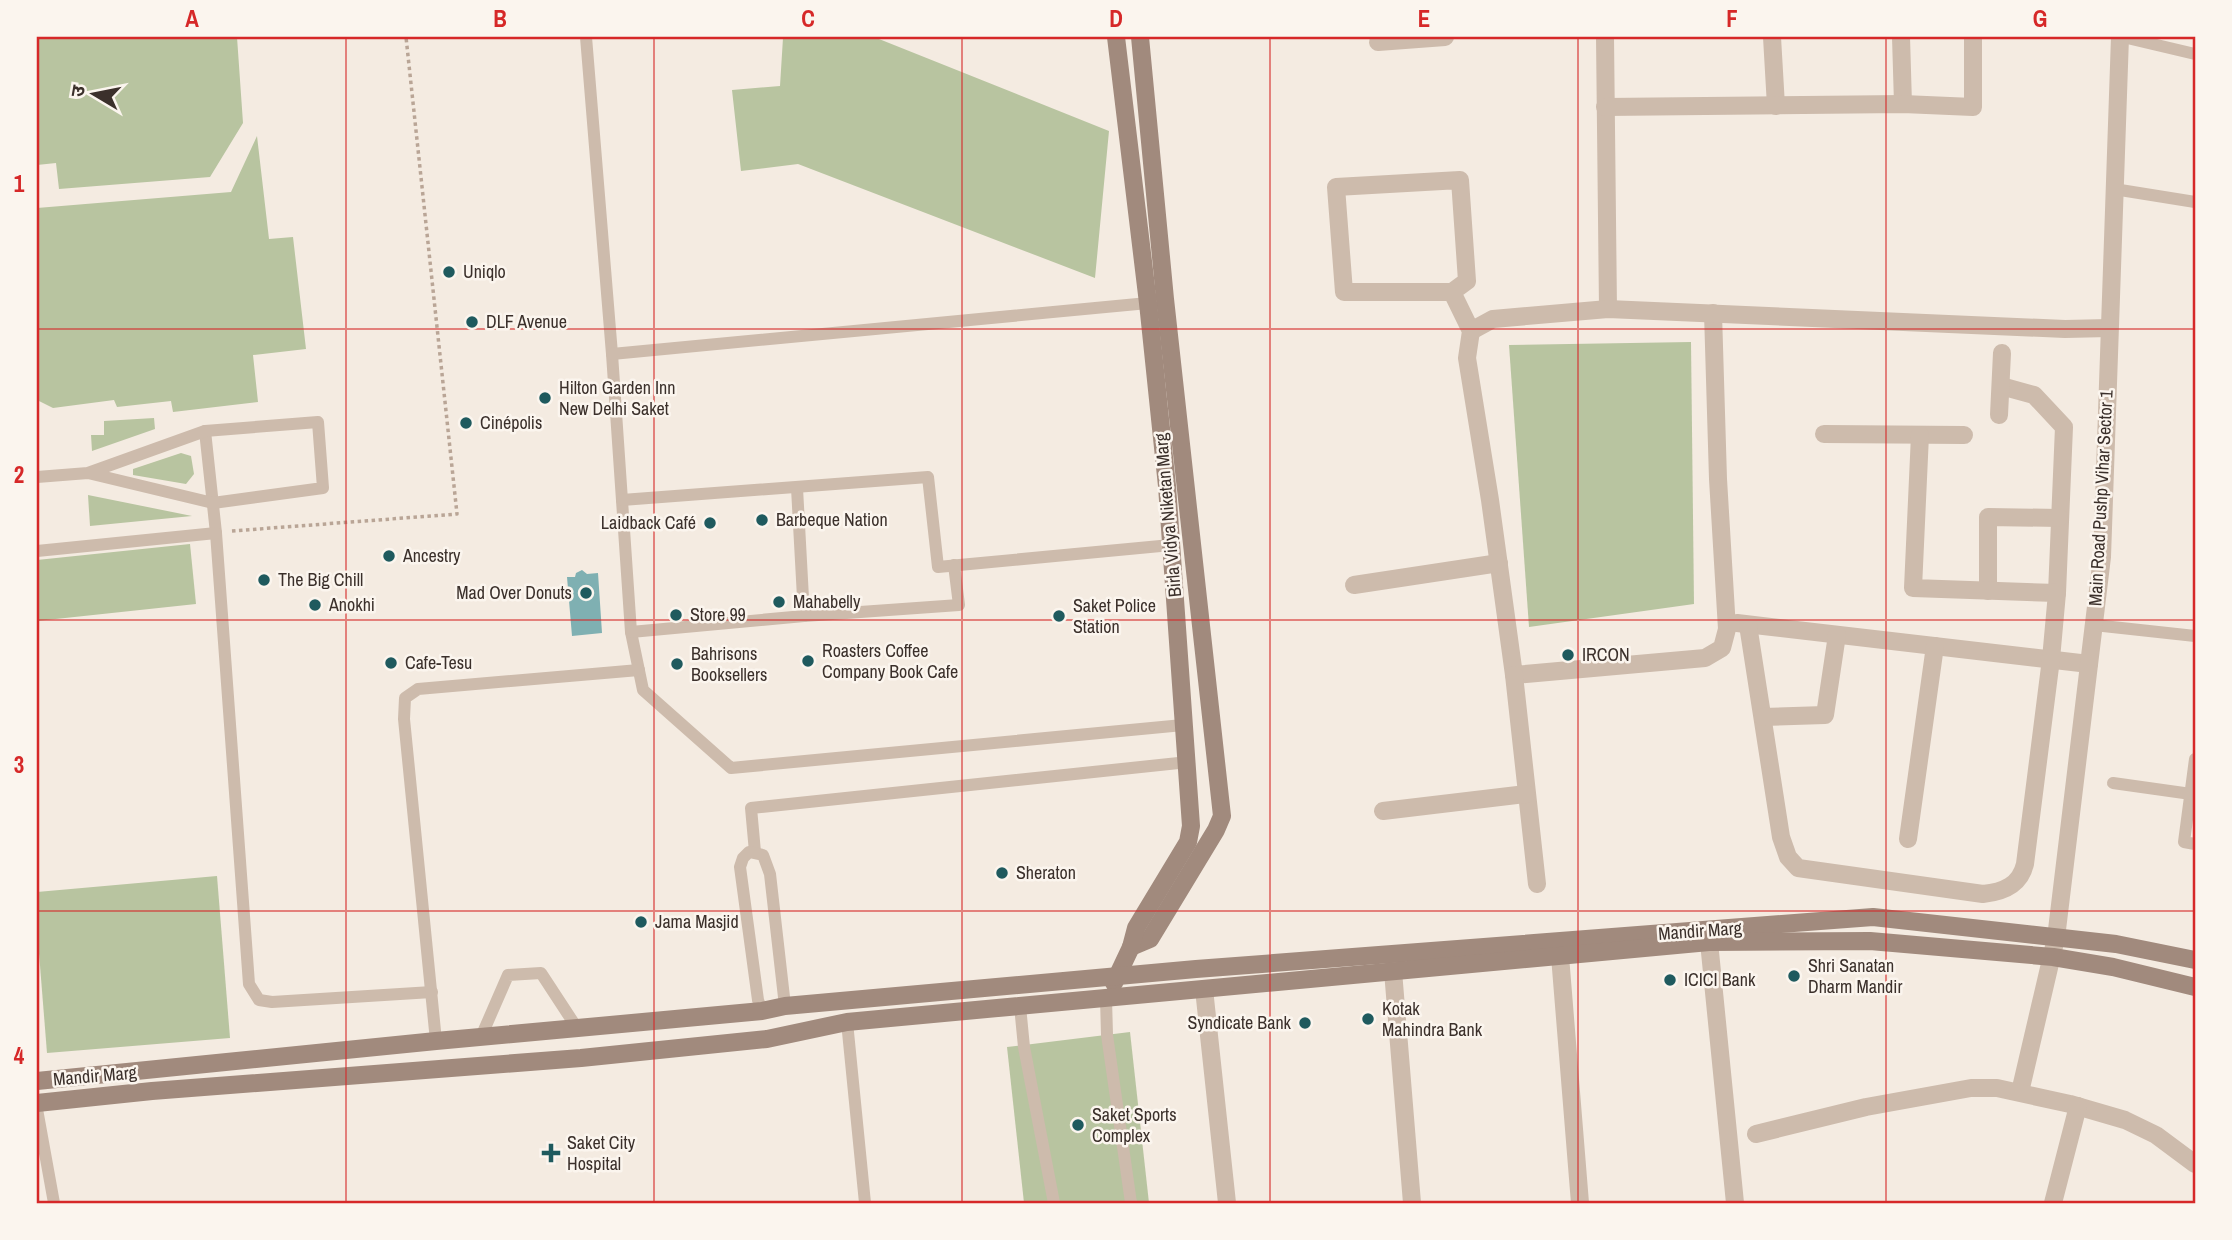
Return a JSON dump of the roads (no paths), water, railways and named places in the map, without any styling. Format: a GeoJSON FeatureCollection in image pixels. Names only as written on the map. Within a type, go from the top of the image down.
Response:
{"type":"FeatureCollection","features":[{"type":"Feature","properties":{"kind":"main road","name":"Birla Vidya Niketan Marg"},"geometry":{"type":"LineString","coordinates":[[1106,998],[1131,947],[1136,928],[1188,842],[1191,826],[1157,301],[1116,37]]}},
{"type":"Feature","properties":{"kind":"main road"},"geometry":{"type":"LineString","coordinates":[[1131,947],[1150,939],[1222,816],[1193,542],[1157,301],[1140,37]]}},
{"type":"Feature","properties":{"kind":"main road"},"geometry":{"type":"LineString","coordinates":[[1171,545],[1193,542]]}},
{"type":"Feature","properties":{"kind":"main road","name":"Mandir Marg"},"geometry":{"type":"LineString","coordinates":[[37,1081],[762,1011],[785,1006],[1202,969],[1873,917],[2116,944],[2195,960]]}},
{"type":"Feature","properties":{"kind":"main road","name":"Mandir Marg"},"geometry":{"type":"LineString","coordinates":[[37,1103],[152,1091],[581,1058],[767,1039],[847,1022],[1709,942],[1870,941],[2053,957],[2113,967],[2195,987]]}},
{"type":"Feature","properties":{"kind":"main road"},"geometry":{"type":"LineString","coordinates":[[762,1011],[767,1039]]}},
{"type":"Feature","properties":{"kind":"street"},"geometry":{"type":"LineString","coordinates":[[1378,42],[1445,37]]}},
{"type":"Feature","properties":{"kind":"street"},"geometry":{"type":"LineString","coordinates":[[1605,37],[1608,309]]}},
{"type":"Feature","properties":{"kind":"street"},"geometry":{"type":"LineString","coordinates":[[1772,37],[1776,106]]}},
{"type":"Feature","properties":{"kind":"street"},"geometry":{"type":"LineString","coordinates":[[1901,37],[1903,104]]}},
{"type":"Feature","properties":{"kind":"street"},"geometry":{"type":"LineString","coordinates":[[1605,107],[1903,104],[1973,107],[1973,37]]}},
{"type":"Feature","properties":{"kind":"street","name":"Main Road Pushp Vihar Sector 1"},"geometry":{"type":"LineString","coordinates":[[2020,1092],[2056,938],[2102,557],[2121,37]]}},
{"type":"Feature","properties":{"kind":"street"},"geometry":{"type":"LineString","coordinates":[[1460,180],[1467,281],[1452,292],[1344,292],[1336,187],[1460,180]]}},
{"type":"Feature","properties":{"kind":"street"},"geometry":{"type":"LineString","coordinates":[[1452,292],[1471,331],[1467,358],[1514,675],[1536,884]]}},
{"type":"Feature","properties":{"kind":"street"},"geometry":{"type":"LineString","coordinates":[[1471,331],[1493,319],[1608,309],[2052,329],[2109,328]]}},
{"type":"Feature","properties":{"kind":"street"},"geometry":{"type":"LineString","coordinates":[[1514,675],[1705,658],[1722,648],[1727,629],[1717,479],[1713,313]]}},
{"type":"Feature","properties":{"kind":"street"},"geometry":{"type":"LineString","coordinates":[[1999,415],[2002,354]]}},
{"type":"Feature","properties":{"kind":"street"},"geometry":{"type":"LineString","coordinates":[[1748,625],[1781,837],[1788,857],[1798,868],[1983,894],[2000,892],[2014,884],[2023,873],[2025,864],[2051,659],[2057,593],[2064,427],[2034,395],[2001,386]]}},
{"type":"Feature","properties":{"kind":"street"},"geometry":{"type":"LineString","coordinates":[[1824,433],[1964,435]]}},
{"type":"Feature","properties":{"kind":"street"},"geometry":{"type":"LineString","coordinates":[[1920,435],[1913,588],[2057,593]]}},
{"type":"Feature","properties":{"kind":"street"},"geometry":{"type":"LineString","coordinates":[[1988,591],[1988,517],[2059,518]]}},
{"type":"Feature","properties":{"kind":"street"},"geometry":{"type":"LineString","coordinates":[[1353,585],[1499,563]]}},
{"type":"Feature","properties":{"kind":"street"},"geometry":{"type":"LineString","coordinates":[[1726,622],[2089,664]]}},
{"type":"Feature","properties":{"kind":"street"},"geometry":{"type":"LineString","coordinates":[[1763,717],[1825,716],[1837,635]]}},
{"type":"Feature","properties":{"kind":"street"},"geometry":{"type":"LineString","coordinates":[[1908,839],[1935,646]]}},
{"type":"Feature","properties":{"kind":"street"},"geometry":{"type":"LineString","coordinates":[[1383,811],[1526,794]]}},
{"type":"Feature","properties":{"kind":"street"},"geometry":{"type":"LineString","coordinates":[[1709,942],[1735,1203]]}},
{"type":"Feature","properties":{"kind":"street"},"geometry":{"type":"LineString","coordinates":[[1560,956],[1580,1203]]}},
{"type":"Feature","properties":{"kind":"street"},"geometry":{"type":"LineString","coordinates":[[1393,971],[1412,1203]]}},
{"type":"Feature","properties":{"kind":"street"},"geometry":{"type":"LineString","coordinates":[[1204,989],[1227,1203]]}},
{"type":"Feature","properties":{"kind":"street"},"geometry":{"type":"LineString","coordinates":[[1756,1134],[1866,1107],[1971,1088],[1997,1088],[2078,1106],[2125,1120],[2156,1135],[2195,1164]]}},
{"type":"Feature","properties":{"kind":"street"},"geometry":{"type":"LineString","coordinates":[[2053,1203],[2078,1106]]}},
{"type":"Feature","properties":{"kind":"lane"},"geometry":{"type":"LineString","coordinates":[[586,37],[631,632],[643,690],[731,768],[1184,725]]}},
{"type":"Feature","properties":{"kind":"lane"},"geometry":{"type":"LineString","coordinates":[[2121,37],[2165,42],[2195,54]]}},
{"type":"Feature","properties":{"kind":"lane"},"geometry":{"type":"LineString","coordinates":[[2114,189],[2195,202]]}},
{"type":"Feature","properties":{"kind":"lane"},"geometry":{"type":"LineString","coordinates":[[612,354],[1157,301]]}},
{"type":"Feature","properties":{"kind":"lane"},"geometry":{"type":"LineString","coordinates":[[37,477],[88,474],[213,503],[323,488],[318,422],[205,431],[88,474]]}},
{"type":"Feature","properties":{"kind":"lane"},"geometry":{"type":"LineString","coordinates":[[205,431],[216,533],[249,984],[259,1000],[272,1002],[432,992]]}},
{"type":"Feature","properties":{"kind":"lane"},"geometry":{"type":"LineString","coordinates":[[622,500],[928,477],[938,567],[1171,545]]}},
{"type":"Feature","properties":{"kind":"lane"},"geometry":{"type":"LineString","coordinates":[[797,488],[804,616]]}},
{"type":"Feature","properties":{"kind":"lane"},"geometry":{"type":"LineString","coordinates":[[37,551],[216,533]]}},
{"type":"Feature","properties":{"kind":"lane"},"geometry":{"type":"LineString","coordinates":[[631,632],[959,605],[954,565]]}},
{"type":"Feature","properties":{"kind":"lane"},"geometry":{"type":"LineString","coordinates":[[2094,625],[2195,636]]}},
{"type":"Feature","properties":{"kind":"lane"},"geometry":{"type":"LineString","coordinates":[[436,1041],[404,719],[405,698],[418,689],[639,670]]}},
{"type":"Feature","properties":{"kind":"lane"},"geometry":{"type":"LineString","coordinates":[[2195,759],[2184,842],[2195,844]]}},
{"type":"Feature","properties":{"kind":"lane"},"geometry":{"type":"LineString","coordinates":[[755,852],[751,808],[1188,762]]}},
{"type":"Feature","properties":{"kind":"lane"},"geometry":{"type":"LineString","coordinates":[[2113,783],[2191,794]]}},
{"type":"Feature","properties":{"kind":"lane"},"geometry":{"type":"LineString","coordinates":[[762,1011],[758,1000],[740,867],[749,852],[763,855],[770,874],[785,1006]]}},
{"type":"Feature","properties":{"kind":"lane"},"geometry":{"type":"LineString","coordinates":[[481,1037],[508,975],[541,972],[577,1028]]}},
{"type":"Feature","properties":{"kind":"lane"},"geometry":{"type":"LineString","coordinates":[[1106,998],[1107,1035],[1131,1203]]}},
{"type":"Feature","properties":{"kind":"lane"},"geometry":{"type":"LineString","coordinates":[[1020,1006],[1024,1046],[1054,1203]]}},
{"type":"Feature","properties":{"kind":"lane"},"geometry":{"type":"LineString","coordinates":[[847,1022],[865,1203]]}},
{"type":"Feature","properties":{"kind":"lane"},"geometry":{"type":"LineString","coordinates":[[37,1109],[54,1203]]}},
{"type":"Feature","properties":{"kind":"water"},"geometry":{"type":"Polygon","coordinates":[[[582,570],[587,574],[598,573],[602,633],[572,636],[567,577],[575,577],[576,573],[582,570]]]}},
{"type":"Feature","properties":{"kind":"place","name":"Uniqlo"},"geometry":{"type":"Point","coordinates":[449,272]}},
{"type":"Feature","properties":{"kind":"place","name":"DLF Avenue"},"geometry":{"type":"Point","coordinates":[472,322]}},
{"type":"Feature","properties":{"kind":"place","name":"Hilton Garden Inn New Delhi Saket"},"geometry":{"type":"Point","coordinates":[545,398]}},
{"type":"Feature","properties":{"kind":"place","name":"Cinépolis"},"geometry":{"type":"Point","coordinates":[466,423]}},
{"type":"Feature","properties":{"kind":"place","name":"Barbeque Nation"},"geometry":{"type":"Point","coordinates":[762,520]}},
{"type":"Feature","properties":{"kind":"place","name":"Laidback Café"},"geometry":{"type":"Point","coordinates":[710,523]}},
{"type":"Feature","properties":{"kind":"place","name":"Ancestry"},"geometry":{"type":"Point","coordinates":[389,556]}},
{"type":"Feature","properties":{"kind":"place","name":"The Big Chill"},"geometry":{"type":"Point","coordinates":[264,580]}},
{"type":"Feature","properties":{"kind":"place","name":"Mad Over Donuts"},"geometry":{"type":"Point","coordinates":[586,593]}},
{"type":"Feature","properties":{"kind":"place","name":"Mahabelly"},"geometry":{"type":"Point","coordinates":[779,602]}},
{"type":"Feature","properties":{"kind":"place","name":"Anokhi"},"geometry":{"type":"Point","coordinates":[315,605]}},
{"type":"Feature","properties":{"kind":"place","name":"Store 99"},"geometry":{"type":"Point","coordinates":[676,615]}},
{"type":"Feature","properties":{"kind":"place","name":"Saket Police Station"},"geometry":{"type":"Point","coordinates":[1059,616]}},
{"type":"Feature","properties":{"kind":"place","name":"IRCON"},"geometry":{"type":"Point","coordinates":[1568,655]}},
{"type":"Feature","properties":{"kind":"place","name":"Roasters Coffee Company Book Cafe"},"geometry":{"type":"Point","coordinates":[808,661]}},
{"type":"Feature","properties":{"kind":"place","name":"Cafe-Tesu"},"geometry":{"type":"Point","coordinates":[391,663]}},
{"type":"Feature","properties":{"kind":"place","name":"Bahrisons Booksellers"},"geometry":{"type":"Point","coordinates":[677,664]}},
{"type":"Feature","properties":{"kind":"place","name":"Sheraton"},"geometry":{"type":"Point","coordinates":[1002,873]}},
{"type":"Feature","properties":{"kind":"place","name":"Jama Masjid"},"geometry":{"type":"Point","coordinates":[641,922]}},
{"type":"Feature","properties":{"kind":"place","name":"Shri Sanatan Dharm Mandir"},"geometry":{"type":"Point","coordinates":[1794,976]}},
{"type":"Feature","properties":{"kind":"place","name":"ICICI Bank"},"geometry":{"type":"Point","coordinates":[1670,980]}},
{"type":"Feature","properties":{"kind":"place","name":"Kotak Mahindra Bank"},"geometry":{"type":"Point","coordinates":[1368,1019]}},
{"type":"Feature","properties":{"kind":"place","name":"Syndicate Bank"},"geometry":{"type":"Point","coordinates":[1305,1023]}},
{"type":"Feature","properties":{"kind":"place","name":"Saket Sports Complex"},"geometry":{"type":"Point","coordinates":[1078,1125]}},
{"type":"Feature","properties":{"kind":"place","name":"Saket City Hospital"},"geometry":{"type":"Point","coordinates":[551,1153]}}]}
